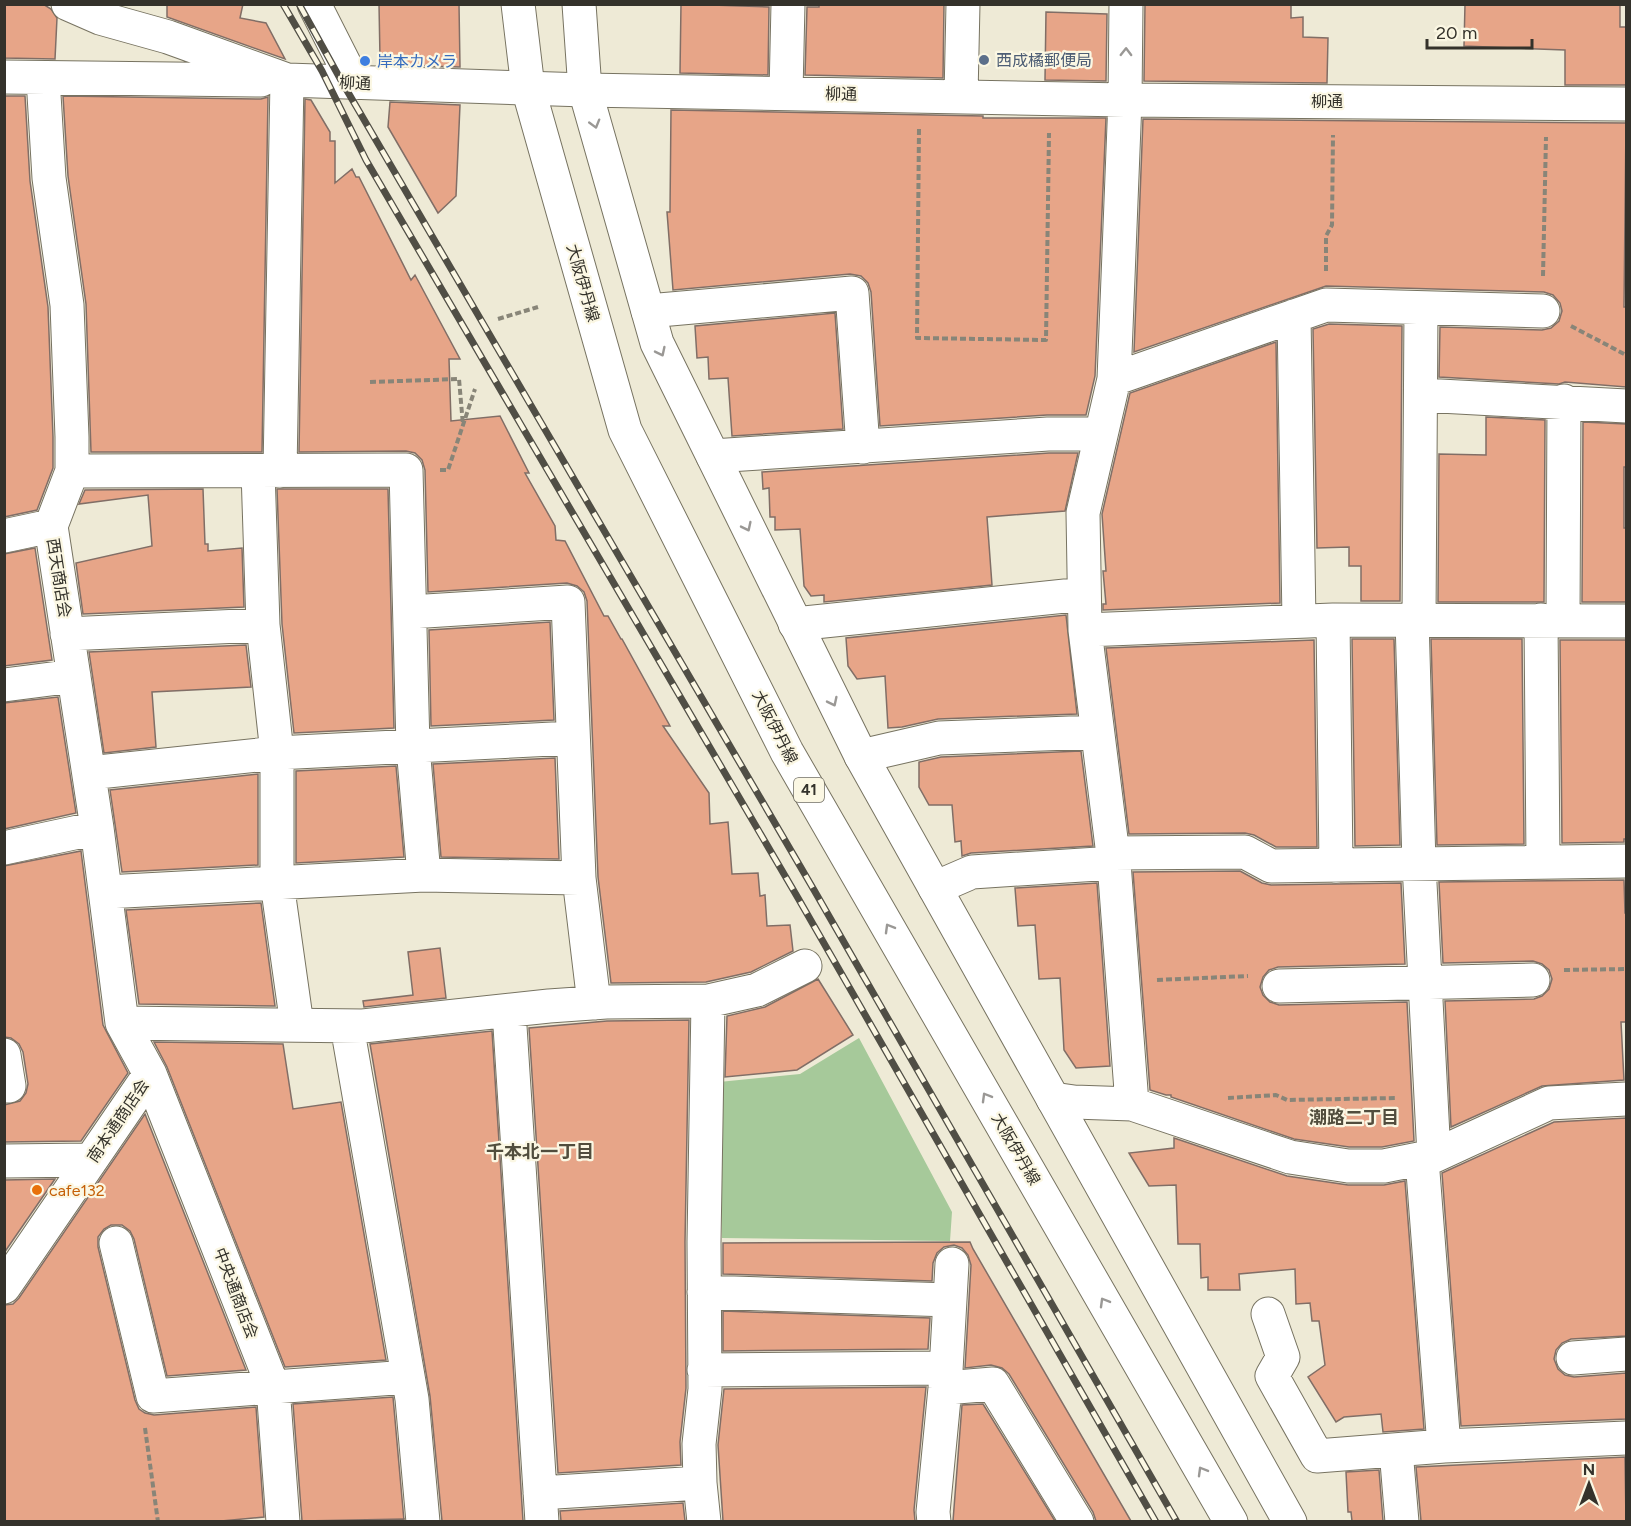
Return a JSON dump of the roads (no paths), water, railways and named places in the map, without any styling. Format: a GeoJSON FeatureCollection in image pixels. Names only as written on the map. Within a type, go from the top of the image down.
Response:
{"type":"FeatureCollection","features":[{"type":"Feature","properties":{"kind":"street","name":"柳通"},"geometry":{"type":"LineString","coordinates":[[68,4],[100,18],[168,37],[287,80],[585,90],[1125,100],[1626,104]]}},
{"type":"Feature","properties":{"kind":"street"},"geometry":{"type":"LineString","coordinates":[[314,4],[354,83]]}},
{"type":"Feature","properties":{"kind":"street","name":"大阪伊丹線"},"geometry":{"type":"LineString","coordinates":[[518,4],[528,88],[625,430],[787,752],[1231,1521]]}},
{"type":"Feature","properties":{"kind":"street"},"geometry":{"type":"LineString","coordinates":[[579,4],[585,90],[657,343],[861,756],[1290,1521]]}},
{"type":"Feature","properties":{"kind":"street"},"geometry":{"type":"LineString","coordinates":[[786,93],[788,4]]}},
{"type":"Feature","properties":{"kind":"street"},"geometry":{"type":"LineString","coordinates":[[961,96],[963,4]]}},
{"type":"Feature","properties":{"kind":"street"},"geometry":{"type":"LineString","coordinates":[[1126,4],[1125,100],[1114,379],[1083,513],[1085,630],[1113,858],[1132,1104]]}},
{"type":"Feature","properties":{"kind":"street"},"geometry":{"type":"LineString","coordinates":[[4,77],[287,80],[264,625],[277,753],[278,883],[297,1025]]}},
{"type":"Feature","properties":{"kind":"street","name":"西天商店会"},"geometry":{"type":"LineString","coordinates":[[43,78],[49,178],[66,305],[72,471],[51,526],[97,828],[122,1023],[150,1074]]}},
{"type":"Feature","properties":{"kind":"street"},"geometry":{"type":"LineString","coordinates":[[648,311],[852,293],[863,447]]}},
{"type":"Feature","properties":{"kind":"street"},"geometry":{"type":"LineString","coordinates":[[1114,379],[1326,305],[1543,311]]}},
{"type":"Feature","properties":{"kind":"street"},"geometry":{"type":"LineString","coordinates":[[1421,308],[1416,619],[1419,864],[1431,1097],[1428,1158],[1444,1446]]}},
{"type":"Feature","properties":{"kind":"street"},"geometry":{"type":"LineString","coordinates":[[1294,316],[1299,621]]}},
{"type":"Feature","properties":{"kind":"street"},"geometry":{"type":"LineString","coordinates":[[1421,395],[1626,405]]}},
{"type":"Feature","properties":{"kind":"street"},"geometry":{"type":"LineString","coordinates":[[1543,862],[1552,620],[1564,401]]}},
{"type":"Feature","properties":{"kind":"street"},"geometry":{"type":"LineString","coordinates":[[713,456],[1048,434],[1101,434]]}},
{"type":"Feature","properties":{"kind":"street"},"geometry":{"type":"LineString","coordinates":[[72,471],[406,470],[413,747],[424,875]]}},
{"type":"Feature","properties":{"kind":"street"},"geometry":{"type":"LineString","coordinates":[[4,536],[51,526]]}},
{"type":"Feature","properties":{"kind":"street"},"geometry":{"type":"LineString","coordinates":[[795,624],[1084,594]]}},
{"type":"Feature","properties":{"kind":"street"},"geometry":{"type":"LineString","coordinates":[[410,612],[568,602],[579,878],[594,1003]]}},
{"type":"Feature","properties":{"kind":"street"},"geometry":{"type":"LineString","coordinates":[[1333,620],[1336,866]]}},
{"type":"Feature","properties":{"kind":"street"},"geometry":{"type":"LineString","coordinates":[[1085,630],[1333,620],[1626,621]]}},
{"type":"Feature","properties":{"kind":"street"},"geometry":{"type":"LineString","coordinates":[[68,634],[264,625]]}},
{"type":"Feature","properties":{"kind":"street"},"geometry":{"type":"LineString","coordinates":[[4,686],[74,676]]}},
{"type":"Feature","properties":{"kind":"street"},"geometry":{"type":"LineString","coordinates":[[861,756],[939,738],[1097,732]]}},
{"type":"Feature","properties":{"kind":"street"},"geometry":{"type":"LineString","coordinates":[[89,773],[277,753],[572,738]]}},
{"type":"Feature","properties":{"kind":"street"},"geometry":{"type":"LineString","coordinates":[[4,848],[97,828]]}},
{"type":"Feature","properties":{"kind":"street"},"geometry":{"type":"LineString","coordinates":[[935,888],[972,873],[1113,858],[1245,852],[1271,866],[1626,861]]}},
{"type":"Feature","properties":{"kind":"street"},"geometry":{"type":"LineString","coordinates":[[106,892],[424,875],[579,878]]}},
{"type":"Feature","properties":{"kind":"street"},"geometry":{"type":"LineString","coordinates":[[122,1023],[347,1026],[594,1003],[708,1001],[757,990],[805,966]]}},
{"type":"Feature","properties":{"kind":"street"},"geometry":{"type":"LineString","coordinates":[[1279,986],[1533,980]]}},
{"type":"Feature","properties":{"kind":"street"},"geometry":{"type":"LineString","coordinates":[[704,1521],[699,1444],[705,1389],[708,1001]]}},
{"type":"Feature","properties":{"kind":"street"},"geometry":{"type":"LineString","coordinates":[[509,1011],[541,1507],[700,1483]]}},
{"type":"Feature","properties":{"kind":"street"},"geometry":{"type":"LineString","coordinates":[[347,1026],[412,1399],[423,1521]]}},
{"type":"Feature","properties":{"kind":"street"},"geometry":{"type":"LineString","coordinates":[[4,1054],[9,1086],[4,1086]]}},
{"type":"Feature","properties":{"kind":"street","name":"南本通商店会"},"geometry":{"type":"LineString","coordinates":[[4,1287],[150,1074]]}},
{"type":"Feature","properties":{"kind":"street","name":"中央通商店会"},"geometry":{"type":"LineString","coordinates":[[150,1074],[273,1387],[283,1521]]}},
{"type":"Feature","properties":{"kind":"street"},"geometry":{"type":"LineString","coordinates":[[1053,1099],[1132,1104],[1290,1157],[1348,1166],[1384,1166],[1428,1158],[1550,1103],[1626,1099]]}},
{"type":"Feature","properties":{"kind":"street"},"geometry":{"type":"LineString","coordinates":[[4,1161],[91,1160]]}},
{"type":"Feature","properties":{"kind":"street"},"geometry":{"type":"LineString","coordinates":[[116,1243],[153,1396],[408,1377]]}},
{"type":"Feature","properties":{"kind":"street"},"geometry":{"type":"LineString","coordinates":[[934,1521],[952,1264]]}},
{"type":"Feature","properties":{"kind":"street"},"geometry":{"type":"LineString","coordinates":[[704,1292],[950,1300]]}},
{"type":"Feature","properties":{"kind":"street"},"geometry":{"type":"LineString","coordinates":[[1268,1314],[1283,1357],[1272,1376],[1317,1456],[1444,1446],[1626,1438]]}},
{"type":"Feature","properties":{"kind":"street"},"geometry":{"type":"LineString","coordinates":[[1573,1359],[1626,1354]]}},
{"type":"Feature","properties":{"kind":"street"},"geometry":{"type":"LineString","coordinates":[[704,1370],[945,1378],[993,1384],[1077,1521]]}},
{"type":"Feature","properties":{"kind":"street"},"geometry":{"type":"LineString","coordinates":[[1396,1450],[1402,1521]]}},
{"type":"Feature","properties":{"kind":"railway"},"geometry":{"type":"LineString","coordinates":[[283,4],[322,71],[366,160],[798,898],[1156,1522]]}},
{"type":"Feature","properties":{"kind":"railway"},"geometry":{"type":"LineString","coordinates":[[299,4],[342,82],[814,890],[1177,1522]]}},
{"type":"Feature","properties":{"kind":"place","name":"西成橘郵便局"},"geometry":{"type":"Point","coordinates":[984,60]}},
{"type":"Feature","properties":{"kind":"place","name":"岸本カメラ"},"geometry":{"type":"Point","coordinates":[365,61]}},
{"type":"Feature","properties":{"kind":"place","name":"cafe132"},"geometry":{"type":"Point","coordinates":[37,1190]}},
{"type":"Feature","properties":{"kind":"district","name":"潮路二丁目"},"geometry":{"type":"Point","coordinates":[1354,1118]}},
{"type":"Feature","properties":{"kind":"district","name":"千本北一丁目"},"geometry":{"type":"Point","coordinates":[540,1152]}}]}
